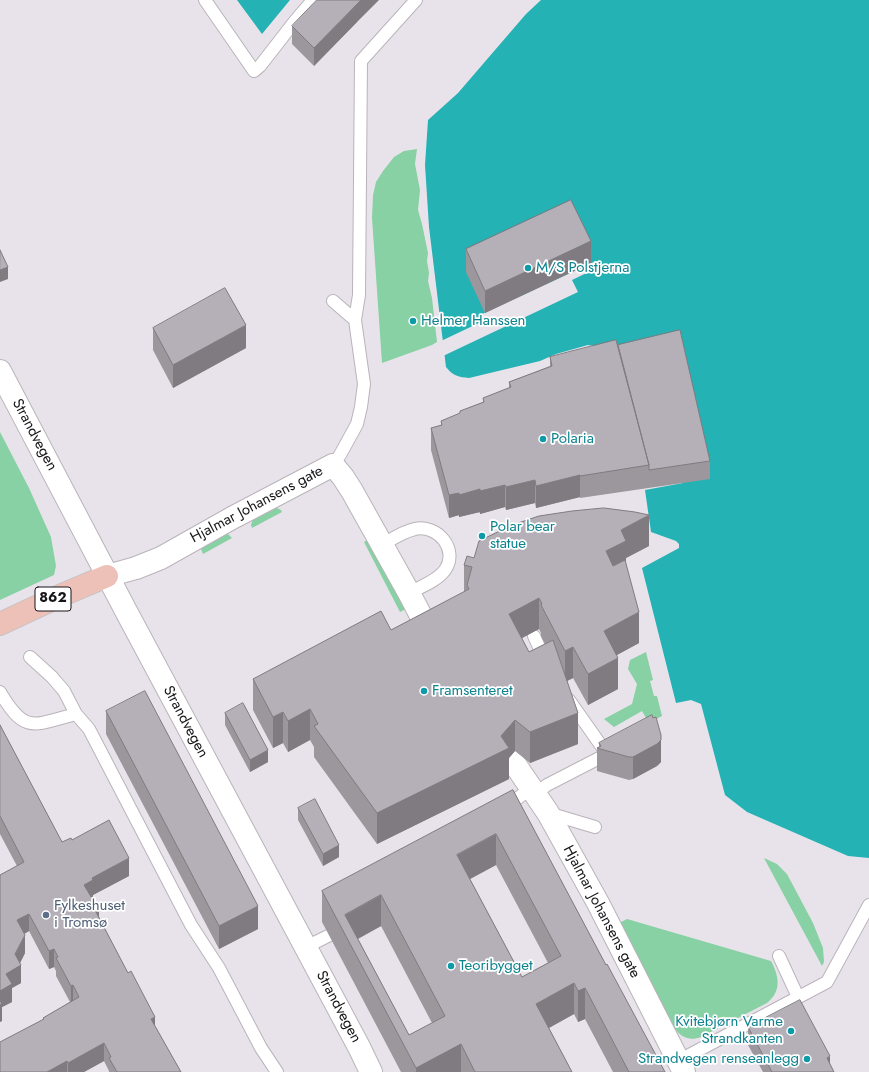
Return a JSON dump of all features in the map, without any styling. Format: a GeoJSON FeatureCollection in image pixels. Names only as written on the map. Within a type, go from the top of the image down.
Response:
{"type":"FeatureCollection","features":[{"type":"Feature","properties":{"kind":"main road","name":"862"},"geometry":{"type":"LineString","coordinates":[[0,624],[107,576]]}},
{"type":"Feature","properties":{"kind":"street","name":"Strandvegen"},"geometry":{"type":"LineString","coordinates":[[0,371],[107,576],[359,1048],[370,1072]]}},
{"type":"Feature","properties":{"kind":"street","name":"Hjalmar Johansens gate"},"geometry":{"type":"LineString","coordinates":[[107,576],[136,568],[161,558],[232,518],[333,465],[352,491],[433,639]]}},
{"type":"Feature","properties":{"kind":"street","name":"Hjalmar Johansens gate"},"geometry":{"type":"LineString","coordinates":[[510,756],[548,813],[598,903],[681,1067]]}},
{"type":"Feature","properties":{"kind":"lane"},"geometry":{"type":"LineString","coordinates":[[205,0],[254,71],[314,0]]}},
{"type":"Feature","properties":{"kind":"lane"},"geometry":{"type":"LineString","coordinates":[[333,465],[357,424],[364,395],[355,320],[359,295],[360,61],[416,0]]}},
{"type":"Feature","properties":{"kind":"lane"},"geometry":{"type":"LineString","coordinates":[[333,301],[355,320]]}},
{"type":"Feature","properties":{"kind":"lane"},"geometry":{"type":"LineString","coordinates":[[382,545],[409,531],[423,528],[438,534],[447,545],[449,561],[442,573],[428,583],[408,593]]}},
{"type":"Feature","properties":{"kind":"lane"},"geometry":{"type":"LineString","coordinates":[[534,636],[542,656],[554,671]]}},
{"type":"Feature","properties":{"kind":"lane"},"geometry":{"type":"LineString","coordinates":[[30,657],[52,677],[64,691],[76,714],[89,729],[191,925],[219,968],[261,1048],[277,1072]]}},
{"type":"Feature","properties":{"kind":"lane"},"geometry":{"type":"LineString","coordinates":[[0,692],[13,712],[25,722],[41,723],[76,714]]}},
{"type":"Feature","properties":{"kind":"lane"},"geometry":{"type":"LineString","coordinates":[[565,692],[571,704],[607,754]]}},
{"type":"Feature","properties":{"kind":"lane"},"geometry":{"type":"LineString","coordinates":[[493,813],[619,747]]}},
{"type":"Feature","properties":{"kind":"lane"},"geometry":{"type":"LineString","coordinates":[[548,813],[595,827]]}},
{"type":"Feature","properties":{"kind":"lane"},"geometry":{"type":"LineString","coordinates":[[681,1067],[798,997],[827,982],[869,904]]}},
{"type":"Feature","properties":{"kind":"lane"},"geometry":{"type":"LineString","coordinates":[[306,948],[353,924]]}},
{"type":"Feature","properties":{"kind":"lane"},"geometry":{"type":"LineString","coordinates":[[779,956],[798,997]]}},
{"type":"Feature","properties":{"kind":"green space"},"geometry":{"type":"Polygon","coordinates":[[[417,149],[415,164],[420,190],[418,210],[428,253],[428,281],[432,298],[437,342],[382,363],[372,218],[373,195],[376,182],[394,157],[404,151],[417,149]]]}},
{"type":"Feature","properties":{"kind":"green space"},"geometry":{"type":"Polygon","coordinates":[[[0,432],[29,488],[51,537],[56,566],[54,575],[0,600],[0,432]]]}},
{"type":"Feature","properties":{"kind":"green space"},"geometry":{"type":"Polygon","coordinates":[[[275,507],[282,512],[252,528],[251,525],[253,519],[275,507]]]}},
{"type":"Feature","properties":{"kind":"green space"},"geometry":{"type":"Polygon","coordinates":[[[223,534],[228,534],[232,538],[203,554],[201,549],[203,545],[223,534]]]}},
{"type":"Feature","properties":{"kind":"green space"},"geometry":{"type":"Polygon","coordinates":[[[369,539],[406,609],[400,612],[364,542],[369,539]]]}},
{"type":"Feature","properties":{"kind":"green space"},"geometry":{"type":"Polygon","coordinates":[[[646,652],[653,680],[650,681],[654,696],[657,696],[662,716],[649,723],[642,711],[614,727],[604,719],[632,704],[637,684],[628,669],[630,660],[646,652]]]}},
{"type":"Feature","properties":{"kind":"green space"},"geometry":{"type":"Polygon","coordinates":[[[764,858],[777,864],[787,874],[813,923],[823,948],[824,962],[822,966],[764,858]]]}},
{"type":"Feature","properties":{"kind":"green space"},"geometry":{"type":"Polygon","coordinates":[[[627,919],[771,961],[776,972],[778,983],[775,993],[767,1003],[701,1037],[690,1039],[683,1037],[675,1029],[621,927],[621,922],[627,919]]]}},
{"type":"Feature","properties":{"kind":"water"},"geometry":{"type":"Polygon","coordinates":[[[237,0],[290,0],[262,34],[237,0]]]}},
{"type":"Feature","properties":{"kind":"water"},"geometry":{"type":"Polygon","coordinates":[[[541,0],[869,0],[869,858],[848,856],[747,812],[725,795],[701,704],[691,700],[676,703],[642,568],[679,548],[679,544],[676,541],[651,532],[645,490],[683,483],[650,356],[588,345],[556,354],[540,361],[469,378],[456,376],[446,367],[429,227],[425,165],[428,120],[458,93],[526,14],[541,0]]]}},
{"type":"Feature","properties":{"kind":"pier"},"geometry":{"type":"Polygon","coordinates":[[[596,261],[599,267],[572,280],[578,292],[443,356],[441,341],[481,322],[480,315],[596,261]]]}},
{"type":"Feature","properties":{"kind":"building"},"geometry":{"type":"Polygon","coordinates":[[[317,0],[361,0],[314,48],[292,26],[317,0]]]}},
{"type":"Feature","properties":{"kind":"building"},"geometry":{"type":"Polygon","coordinates":[[[571,200],[591,241],[485,291],[466,249],[571,200]]]}},
{"type":"Feature","properties":{"kind":"building"},"geometry":{"type":"Polygon","coordinates":[[[0,250],[8,267],[0,270],[0,250]]]}},
{"type":"Feature","properties":{"kind":"building"},"geometry":{"type":"Polygon","coordinates":[[[225,288],[246,325],[173,365],[153,328],[225,288]]]}},
{"type":"Feature","properties":{"kind":"building"},"geometry":{"type":"Polygon","coordinates":[[[680,330],[710,461],[649,470],[649,465],[618,345],[680,330]]]}},
{"type":"Feature","properties":{"kind":"building","name":"Polaria"},"geometry":{"type":"Polygon","coordinates":[[[616,340],[649,465],[580,475],[536,486],[535,480],[506,487],[505,485],[480,491],[480,489],[459,495],[459,493],[449,495],[431,428],[442,425],[441,421],[460,413],[460,411],[484,402],[483,398],[511,387],[509,382],[552,366],[550,357],[616,340]]]}},
{"type":"Feature","properties":{"kind":"building","name":"Framsenteret"},"geometry":{"type":"Polygon","coordinates":[[[604,508],[649,515],[621,530],[626,541],[606,551],[613,566],[625,560],[639,612],[604,631],[618,658],[588,674],[573,647],[565,651],[541,605],[542,604],[539,598],[509,614],[529,652],[553,640],[578,713],[530,732],[515,720],[501,736],[509,748],[377,813],[314,726],[318,724],[310,709],[288,721],[283,712],[273,717],[253,679],[381,611],[391,630],[469,589],[467,585],[472,567],[464,565],[467,556],[474,558],[479,541],[512,525],[539,516],[604,508]]]}},
{"type":"Feature","properties":{"kind":"building"},"geometry":{"type":"Polygon","coordinates":[[[145,691],[258,906],[219,926],[106,711],[145,691]]]}},
{"type":"Feature","properties":{"kind":"building"},"geometry":{"type":"Polygon","coordinates":[[[243,703],[268,750],[250,760],[225,713],[243,703]]]}},
{"type":"Feature","properties":{"kind":"building"},"geometry":{"type":"Polygon","coordinates":[[[652,715],[653,718],[656,717],[661,735],[661,740],[657,744],[633,757],[597,748],[601,746],[599,743],[652,715]]]}},
{"type":"Feature","properties":{"kind":"building","name":"Fylkeshuset i Tromsø"},"geometry":{"type":"Polygon","coordinates":[[[0,725],[62,842],[71,838],[72,840],[109,820],[129,858],[92,878],[93,880],[84,885],[99,910],[96,912],[128,973],[131,971],[155,1017],[151,1019],[181,1072],[117,1072],[109,1058],[111,1057],[104,1043],[68,1063],[67,1061],[47,1072],[0,1072],[0,1042],[44,1019],[43,1018],[79,997],[73,985],[71,986],[56,958],[58,957],[54,949],[49,951],[29,914],[17,920],[25,935],[15,954],[21,965],[6,974],[12,984],[0,991],[0,875],[24,862],[0,816],[0,725]]]}},
{"type":"Feature","properties":{"kind":"building","name":"Teoribygget"},"geometry":{"type":"Polygon","coordinates":[[[513,790],[665,1072],[629,1072],[585,988],[578,991],[574,983],[536,1004],[572,1072],[475,1072],[461,1044],[416,1068],[322,891],[513,790]],[[496,834],[457,855],[522,977],[561,956],[496,834]],[[381,895],[345,915],[409,1035],[445,1016],[381,895]]]}},
{"type":"Feature","properties":{"kind":"building"},"geometry":{"type":"Polygon","coordinates":[[[315,799],[339,845],[323,854],[298,808],[315,799]]]}},
{"type":"Feature","properties":{"kind":"building"},"geometry":{"type":"Polygon","coordinates":[[[800,1000],[830,1056],[827,1058],[834,1072],[772,1072],[748,1027],[800,1000]]]}},
{"type":"Feature","properties":{"kind":"place","name":"M/S Polstjerna"},"geometry":{"type":"Point","coordinates":[528,268]}},
{"type":"Feature","properties":{"kind":"place","name":"Helmer Hanssen"},"geometry":{"type":"Point","coordinates":[413,321]}},
{"type":"Feature","properties":{"kind":"place","name":"Polaria"},"geometry":{"type":"Point","coordinates":[543,439]}},
{"type":"Feature","properties":{"kind":"place","name":"Polar bear statue"},"geometry":{"type":"Point","coordinates":[482,536]}},
{"type":"Feature","properties":{"kind":"place","name":"Framsenteret"},"geometry":{"type":"Point","coordinates":[424,691]}},
{"type":"Feature","properties":{"kind":"place","name":"Fylkeshuset i Tromsø"},"geometry":{"type":"Point","coordinates":[46,915]}},
{"type":"Feature","properties":{"kind":"place","name":"Teoribygget"},"geometry":{"type":"Point","coordinates":[451,966]}},
{"type":"Feature","properties":{"kind":"place","name":"Kvitebjørn Varme Strandkanten"},"geometry":{"type":"Point","coordinates":[791,1031]}},
{"type":"Feature","properties":{"kind":"place","name":"Strandvegen renseanlegg"},"geometry":{"type":"Point","coordinates":[807,1059]}}]}
